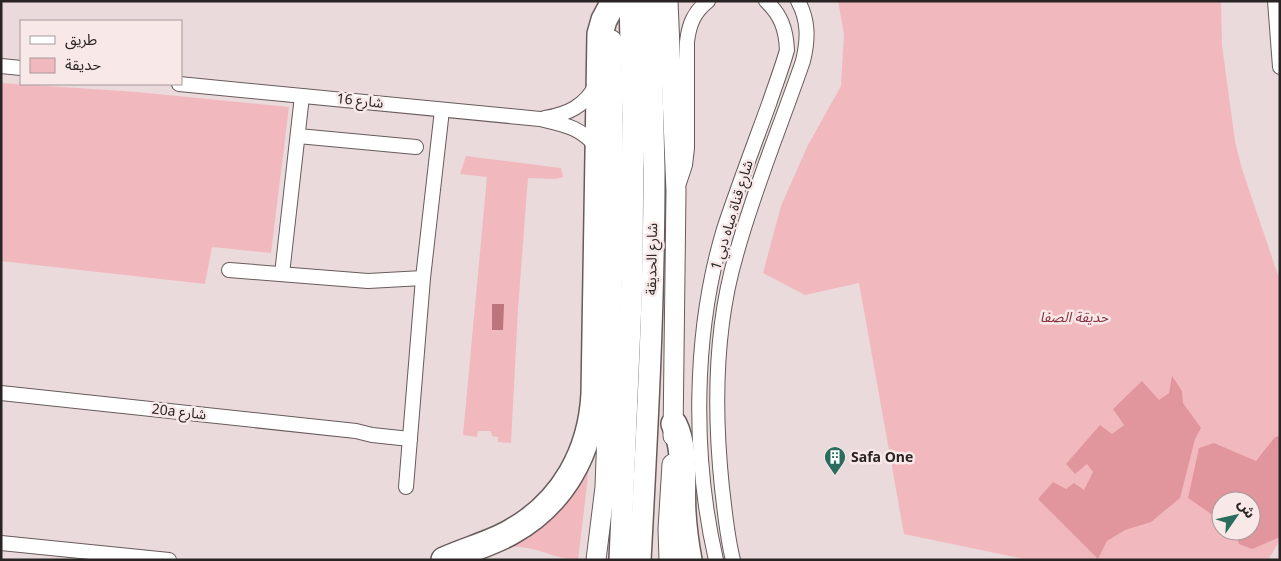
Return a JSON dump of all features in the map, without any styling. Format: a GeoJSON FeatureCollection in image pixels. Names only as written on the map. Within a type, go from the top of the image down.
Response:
{"type":"FeatureCollection","features":[{"type":"Feature","properties":{"kind":"highway"},"geometry":{"type":"LineString","coordinates":[[444,560],[502,536],[527,522],[554,497],[576,466],[584,449],[593,413],[600,34],[604,20],[617,3]]}},
{"type":"Feature","properties":{"kind":"highway"},"geometry":{"type":"LineString","coordinates":[[674,424],[679,435],[681,447],[683,514],[689,560]]}},
{"type":"Feature","properties":{"kind":"highway"},"geometry":{"type":"LineString","coordinates":[[479,560],[490,560]]}},
{"type":"Feature","properties":{"kind":"main road","name":"شارع الحديقة"},"geometry":{"type":"LineString","coordinates":[[623,514],[648,386],[653,222],[650,1]]}},
{"type":"Feature","properties":{"kind":"main road"},"geometry":{"type":"LineString","coordinates":[[668,1],[676,191],[674,424],[668,529],[669,560]]}},
{"type":"Feature","properties":{"kind":"main road","name":"شارع الحديقة"},"geometry":{"type":"LineString","coordinates":[[617,3],[633,118],[633,224],[623,514]]}},
{"type":"Feature","properties":{"kind":"main road"},"geometry":{"type":"LineString","coordinates":[[596,560],[623,514]]}},
{"type":"Feature","properties":{"kind":"main road"},"geometry":{"type":"LineString","coordinates":[[620,560],[623,514]]}},
{"type":"Feature","properties":{"kind":"main road"},"geometry":{"type":"LineString","coordinates":[[623,514],[640,560]]}},
{"type":"Feature","properties":{"kind":"street"},"geometry":{"type":"LineString","coordinates":[[676,191],[686,157],[688,29],[700,8],[708,1]]}},
{"type":"Feature","properties":{"kind":"street","name":"شارع قناة مياه دبي 1"},"geometry":{"type":"LineString","coordinates":[[716,560],[707,509],[702,462],[700,382],[703,339],[713,276],[724,230],[787,50],[786,35],[782,22],[775,10],[766,1]]}},
{"type":"Feature","properties":{"kind":"street","name":"شارع قناة مياه دبي 1"},"geometry":{"type":"LineString","coordinates":[[733,560],[719,463],[717,377],[721,336],[726,293],[740,238],[803,61],[807,43],[807,26],[798,1]]}},
{"type":"Feature","properties":{"kind":"street"},"geometry":{"type":"LineString","coordinates":[[1275,1],[1280,66]]}},
{"type":"Feature","properties":{"kind":"street"},"geometry":{"type":"LineString","coordinates":[[1,66],[20,68]]}},
{"type":"Feature","properties":{"kind":"street","name":"شارع 16"},"geometry":{"type":"LineString","coordinates":[[540,119],[557,116],[576,108],[592,93],[599,81]]}},
{"type":"Feature","properties":{"kind":"street","name":"شارع 16"},"geometry":{"type":"LineString","coordinates":[[182,84],[540,119],[575,128],[589,138],[599,150]]}},
{"type":"Feature","properties":{"kind":"street"},"geometry":{"type":"LineString","coordinates":[[282,274],[302,96]]}},
{"type":"Feature","properties":{"kind":"street"},"geometry":{"type":"LineString","coordinates":[[406,487],[422,284],[442,110]]}},
{"type":"Feature","properties":{"kind":"street"},"geometry":{"type":"LineString","coordinates":[[298,136],[416,147]]}},
{"type":"Feature","properties":{"kind":"street"},"geometry":{"type":"LineString","coordinates":[[229,270],[368,281],[384,286],[422,284]]}},
{"type":"Feature","properties":{"kind":"street","name":"20a شارع"},"geometry":{"type":"LineString","coordinates":[[1,393],[356,431],[372,435],[410,433]]}},
{"type":"Feature","properties":{"kind":"street"},"geometry":{"type":"LineString","coordinates":[[1,543],[169,560]]}},
{"type":"Feature","properties":{"kind":"green space","name":"حديقة الصفا"},"geometry":{"type":"Polygon","coordinates":[[[838,1],[1221,1],[1222,45],[1235,141],[1242,169],[1280,281],[1280,540],[1268,560],[1029,560],[904,534],[859,283],[805,295],[763,273],[781,206],[807,147],[841,86],[844,34],[838,1]]]}},
{"type":"Feature","properties":{"kind":"green space"},"geometry":{"type":"Polygon","coordinates":[[[1,83],[137,92],[289,107],[271,253],[212,247],[205,284],[1,261],[1,83]]]}},
{"type":"Feature","properties":{"kind":"green space"},"geometry":{"type":"Polygon","coordinates":[[[466,156],[561,168],[563,177],[555,179],[528,178],[518,309],[511,443],[498,442],[498,437],[492,436],[491,431],[478,431],[477,437],[463,435],[487,177],[460,174],[466,156]]]}},
{"type":"Feature","properties":{"kind":"green space"},"geometry":{"type":"Polygon","coordinates":[[[590,446],[578,560],[565,559],[528,548],[495,547],[590,446]]]}},
{"type":"Feature","properties":{"kind":"shaded area"},"geometry":{"type":"Polygon","coordinates":[[[492,304],[504,304],[503,330],[492,330],[492,304]]]}},
{"type":"Feature","properties":{"kind":"shaded area"},"geometry":{"type":"Polygon","coordinates":[[[1172,376],[1182,391],[1183,403],[1201,428],[1195,439],[1180,498],[1151,522],[1125,530],[1107,541],[1098,559],[1038,499],[1053,482],[1066,489],[1074,483],[1084,490],[1093,472],[1087,464],[1075,474],[1066,464],[1100,425],[1112,434],[1124,425],[1113,409],[1142,381],[1159,400],[1169,393],[1172,376]]]}},
{"type":"Feature","properties":{"kind":"shaded area"},"geometry":{"type":"Polygon","coordinates":[[[1280,436],[1280,537],[1252,549],[1239,544],[1238,541],[1261,541],[1261,491],[1211,491],[1211,514],[1188,498],[1199,448],[1214,443],[1256,461],[1275,437],[1280,436]]]}},
{"type":"Feature","properties":{"kind":"place","name":"Safa One"},"geometry":{"type":"Point","coordinates":[835,476]}}]}
